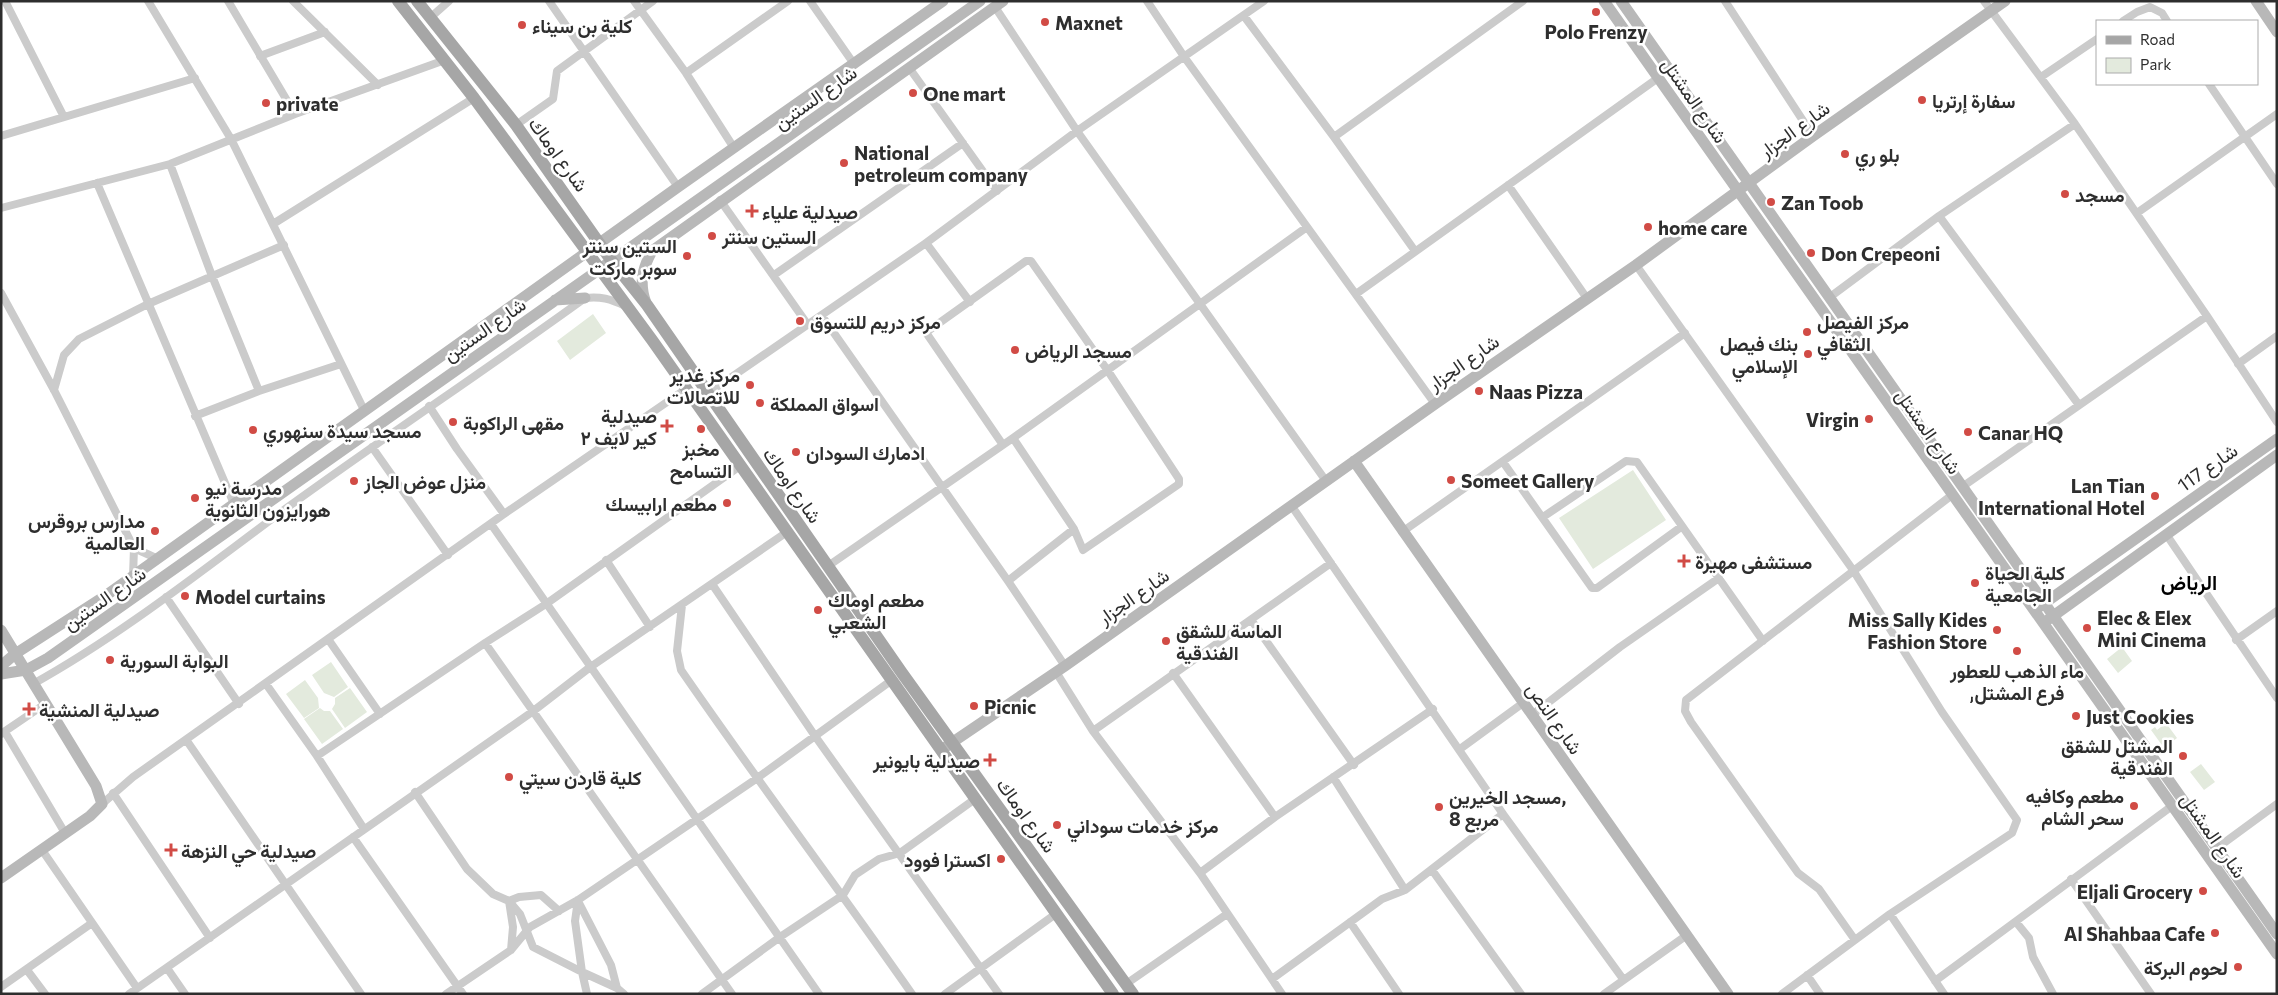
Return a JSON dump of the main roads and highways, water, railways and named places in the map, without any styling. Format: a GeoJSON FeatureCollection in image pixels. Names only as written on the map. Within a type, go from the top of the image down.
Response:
{"type":"FeatureCollection","features":[{"type":"Feature","properties":{"kind":"main road","name":"شارع اوماك"},"geometry":{"type":"LineString","coordinates":[[398,1],[474,98],[629,308],[1114,994]]}},
{"type":"Feature","properties":{"kind":"main road","name":"شارع اوماك"},"geometry":{"type":"LineString","coordinates":[[418,1],[516,125],[611,260],[647,305],[707,394],[952,742],[1130,989]]}},
{"type":"Feature","properties":{"kind":"main road","name":"شارع الستين"},"geometry":{"type":"LineString","coordinates":[[1,666],[15,654],[133,576],[600,242],[943,1]]}},
{"type":"Feature","properties":{"kind":"main road","name":"شارع الستين"},"geometry":{"type":"LineString","coordinates":[[1,674],[26,670],[48,658],[120,609],[553,300],[980,1]]}},
{"type":"Feature","properties":{"kind":"main road","name":"شارع المشتل"},"geometry":{"type":"LineString","coordinates":[[1604,1],[2277,954]]}},
{"type":"Feature","properties":{"kind":"main road","name":"شارع الجزار"},"geometry":{"type":"LineString","coordinates":[[941,750],[1060,669],[1586,297],[1636,265],[1749,184],[1987,6],[2005,1]]}},
{"type":"Feature","properties":{"kind":"main road"},"geometry":{"type":"LineString","coordinates":[[2256,1],[2277,32]]}},
{"type":"Feature","properties":{"kind":"main road","name":"شارع المشتل"},"geometry":{"type":"LineString","coordinates":[[1624,2],[1749,184],[2277,934]]}},
{"type":"Feature","properties":{"kind":"main road"},"geometry":{"type":"LineString","coordinates":[[652,251],[720,200],[895,80],[999,4]]}},
{"type":"Feature","properties":{"kind":"main road"},"geometry":{"type":"LineString","coordinates":[[886,68],[895,80]]}},
{"type":"Feature","properties":{"kind":"main road"},"geometry":{"type":"LineString","coordinates":[[568,226],[581,216]]}},
{"type":"Feature","properties":{"kind":"main road"},"geometry":{"type":"LineString","coordinates":[[647,305],[642,285],[642,272],[666,222]]}},
{"type":"Feature","properties":{"kind":"main road"},"geometry":{"type":"LineString","coordinates":[[553,300],[585,298]]}},
{"type":"Feature","properties":{"kind":"main road"},"geometry":{"type":"LineString","coordinates":[[480,329],[493,344]]}},
{"type":"Feature","properties":{"kind":"main road","name":"شارع 117"},"geometry":{"type":"LineString","coordinates":[[2034,611],[2277,439]]}},
{"type":"Feature","properties":{"kind":"main road"},"geometry":{"type":"LineString","coordinates":[[2259,452],[2266,462]]}},
{"type":"Feature","properties":{"kind":"main road","name":"شارع 117"},"geometry":{"type":"LineString","coordinates":[[2043,623],[2277,455]]}},
{"type":"Feature","properties":{"kind":"main road","name":"شارع النص"},"geometry":{"type":"LineString","coordinates":[[1354,461],[1728,994]]}},
{"type":"Feature","properties":{"kind":"main road"},"geometry":{"type":"LineString","coordinates":[[2072,584],[2081,596]]}},
{"type":"Feature","properties":{"kind":"main road"},"geometry":{"type":"LineString","coordinates":[[1,630],[96,786],[102,804],[90,816],[1,878]]}},
{"type":"Feature","properties":{"kind":"place","name":"Polo Frenzy"},"geometry":{"type":"Point","coordinates":[1596,12]}},
{"type":"Feature","properties":{"kind":"place","name":"Maxnet"},"geometry":{"type":"Point","coordinates":[1045,22]}},
{"type":"Feature","properties":{"kind":"place","name":"كلية بن سيناء"},"geometry":{"type":"Point","coordinates":[522,25]}},
{"type":"Feature","properties":{"kind":"place","name":"One mart"},"geometry":{"type":"Point","coordinates":[913,93]}},
{"type":"Feature","properties":{"kind":"place","name":"سفارة إرتريا"},"geometry":{"type":"Point","coordinates":[1922,100]}},
{"type":"Feature","properties":{"kind":"place","name":"private"},"geometry":{"type":"Point","coordinates":[266,103]}},
{"type":"Feature","properties":{"kind":"place","name":"بلو ري"},"geometry":{"type":"Point","coordinates":[1845,154]}},
{"type":"Feature","properties":{"kind":"place","name":"National petroleum company"},"geometry":{"type":"Point","coordinates":[844,163]}},
{"type":"Feature","properties":{"kind":"place","name":"مسجد"},"geometry":{"type":"Point","coordinates":[2065,194]}},
{"type":"Feature","properties":{"kind":"place","name":"Zan Toob"},"geometry":{"type":"Point","coordinates":[1771,202]}},
{"type":"Feature","properties":{"kind":"place","name":"صيدلية علياء"},"geometry":{"type":"Point","coordinates":[752,211]}},
{"type":"Feature","properties":{"kind":"place","name":"home care"},"geometry":{"type":"Point","coordinates":[1648,227]}},
{"type":"Feature","properties":{"kind":"place","name":"الستين سنتر"},"geometry":{"type":"Point","coordinates":[712,236]}},
{"type":"Feature","properties":{"kind":"place","name":"Don Crepeoni"},"geometry":{"type":"Point","coordinates":[1811,253]}},
{"type":"Feature","properties":{"kind":"place","name":"الستين سنتر سوبر ماركت"},"geometry":{"type":"Point","coordinates":[687,256]}},
{"type":"Feature","properties":{"kind":"place","name":"مركز دريم للتسوق"},"geometry":{"type":"Point","coordinates":[800,321]}},
{"type":"Feature","properties":{"kind":"place","name":"مركز الفيصل الثقافي"},"geometry":{"type":"Point","coordinates":[1807,332]}},
{"type":"Feature","properties":{"kind":"place","name":"مسجد الرياض"},"geometry":{"type":"Point","coordinates":[1015,350]}},
{"type":"Feature","properties":{"kind":"place","name":"بنك فيصل الإسلامي"},"geometry":{"type":"Point","coordinates":[1808,354]}},
{"type":"Feature","properties":{"kind":"place","name":"مركز غدير للاتصالات"},"geometry":{"type":"Point","coordinates":[750,385]}},
{"type":"Feature","properties":{"kind":"place","name":"Naas Pizza"},"geometry":{"type":"Point","coordinates":[1479,391]}},
{"type":"Feature","properties":{"kind":"place","name":"اسواق المملكة"},"geometry":{"type":"Point","coordinates":[760,403]}},
{"type":"Feature","properties":{"kind":"place","name":"Virgin"},"geometry":{"type":"Point","coordinates":[1869,419]}},
{"type":"Feature","properties":{"kind":"place","name":"مقهى الراكوبة"},"geometry":{"type":"Point","coordinates":[453,422]}},
{"type":"Feature","properties":{"kind":"place","name":"صيدلية كير لايف ٢"},"geometry":{"type":"Point","coordinates":[667,426]}},
{"type":"Feature","properties":{"kind":"place","name":"مخبز التسامح"},"geometry":{"type":"Point","coordinates":[701,429]}},
{"type":"Feature","properties":{"kind":"place","name":"مسجد سيدة سنهوري"},"geometry":{"type":"Point","coordinates":[253,430]}},
{"type":"Feature","properties":{"kind":"place","name":"Canar HQ"},"geometry":{"type":"Point","coordinates":[1968,432]}},
{"type":"Feature","properties":{"kind":"place","name":"ادمارك السودان"},"geometry":{"type":"Point","coordinates":[796,452]}},
{"type":"Feature","properties":{"kind":"place","name":"Someet Gallery"},"geometry":{"type":"Point","coordinates":[1451,480]}},
{"type":"Feature","properties":{"kind":"place","name":"منزل عوض الجاز"},"geometry":{"type":"Point","coordinates":[354,481]}},
{"type":"Feature","properties":{"kind":"place","name":"Lan Tian International Hotel"},"geometry":{"type":"Point","coordinates":[2155,496]}},
{"type":"Feature","properties":{"kind":"place","name":"مدرسة نيو هورايزون الثانوية"},"geometry":{"type":"Point","coordinates":[195,498]}},
{"type":"Feature","properties":{"kind":"place","name":"مطعم ارابيسك"},"geometry":{"type":"Point","coordinates":[727,503]}},
{"type":"Feature","properties":{"kind":"place","name":"مدارس بروقرس العالمية"},"geometry":{"type":"Point","coordinates":[155,531]}},
{"type":"Feature","properties":{"kind":"place","name":"مستشفى مهيرة"},"geometry":{"type":"Point","coordinates":[1684,561]}},
{"type":"Feature","properties":{"kind":"place","name":"كلية الحياة الجامعية"},"geometry":{"type":"Point","coordinates":[1975,583]}},
{"type":"Feature","properties":{"kind":"place","name":"Model curtains"},"geometry":{"type":"Point","coordinates":[185,596]}},
{"type":"Feature","properties":{"kind":"place","name":"مطعم اوماك الشعبي"},"geometry":{"type":"Point","coordinates":[818,610]}},
{"type":"Feature","properties":{"kind":"place","name":"Elec & Elex Mini Cinema"},"geometry":{"type":"Point","coordinates":[2087,628]}},
{"type":"Feature","properties":{"kind":"place","name":"Miss Sally Kides Fashion Store"},"geometry":{"type":"Point","coordinates":[1997,630]}},
{"type":"Feature","properties":{"kind":"place","name":"الماسة للشقق الفندقية"},"geometry":{"type":"Point","coordinates":[1166,641]}},
{"type":"Feature","properties":{"kind":"place","name":"ماء الذهب للعطور ,فرع المشتل"},"geometry":{"type":"Point","coordinates":[2017,651]}},
{"type":"Feature","properties":{"kind":"place","name":"البوابة السورية"},"geometry":{"type":"Point","coordinates":[110,660]}},
{"type":"Feature","properties":{"kind":"place","name":"Picnic"},"geometry":{"type":"Point","coordinates":[974,706]}},
{"type":"Feature","properties":{"kind":"place","name":"صيدلية المنشية"},"geometry":{"type":"Point","coordinates":[29,709]}},
{"type":"Feature","properties":{"kind":"place","name":"Just Cookies"},"geometry":{"type":"Point","coordinates":[2076,716]}},
{"type":"Feature","properties":{"kind":"place","name":"المشتل للشقق الفندقية"},"geometry":{"type":"Point","coordinates":[2183,756]}},
{"type":"Feature","properties":{"kind":"place","name":"صيدلية بايونير"},"geometry":{"type":"Point","coordinates":[990,760]}},
{"type":"Feature","properties":{"kind":"place","name":"كلية قاردن سيتي"},"geometry":{"type":"Point","coordinates":[509,777]}},
{"type":"Feature","properties":{"kind":"place","name":"مطعم وكافيه سحر الشام"},"geometry":{"type":"Point","coordinates":[2134,806]}},
{"type":"Feature","properties":{"kind":"place","name":"مسجد الخيرين, مربع 8"},"geometry":{"type":"Point","coordinates":[1439,807]}},
{"type":"Feature","properties":{"kind":"place","name":"مركز خدمات سوداني"},"geometry":{"type":"Point","coordinates":[1057,825]}},
{"type":"Feature","properties":{"kind":"place","name":"صيدلية حي النزهة"},"geometry":{"type":"Point","coordinates":[171,850]}},
{"type":"Feature","properties":{"kind":"place","name":"اكسترا فوود"},"geometry":{"type":"Point","coordinates":[1001,859]}},
{"type":"Feature","properties":{"kind":"place","name":"Eljali Grocery"},"geometry":{"type":"Point","coordinates":[2203,891]}},
{"type":"Feature","properties":{"kind":"place","name":"Al Shahbaa Cafe"},"geometry":{"type":"Point","coordinates":[2215,933]}},
{"type":"Feature","properties":{"kind":"place","name":"لحوم البركة"},"geometry":{"type":"Point","coordinates":[2238,967]}},
{"type":"Feature","properties":{"kind":"district","name":"الرياض"},"geometry":{"type":"Point","coordinates":[2189,582]}}]}
